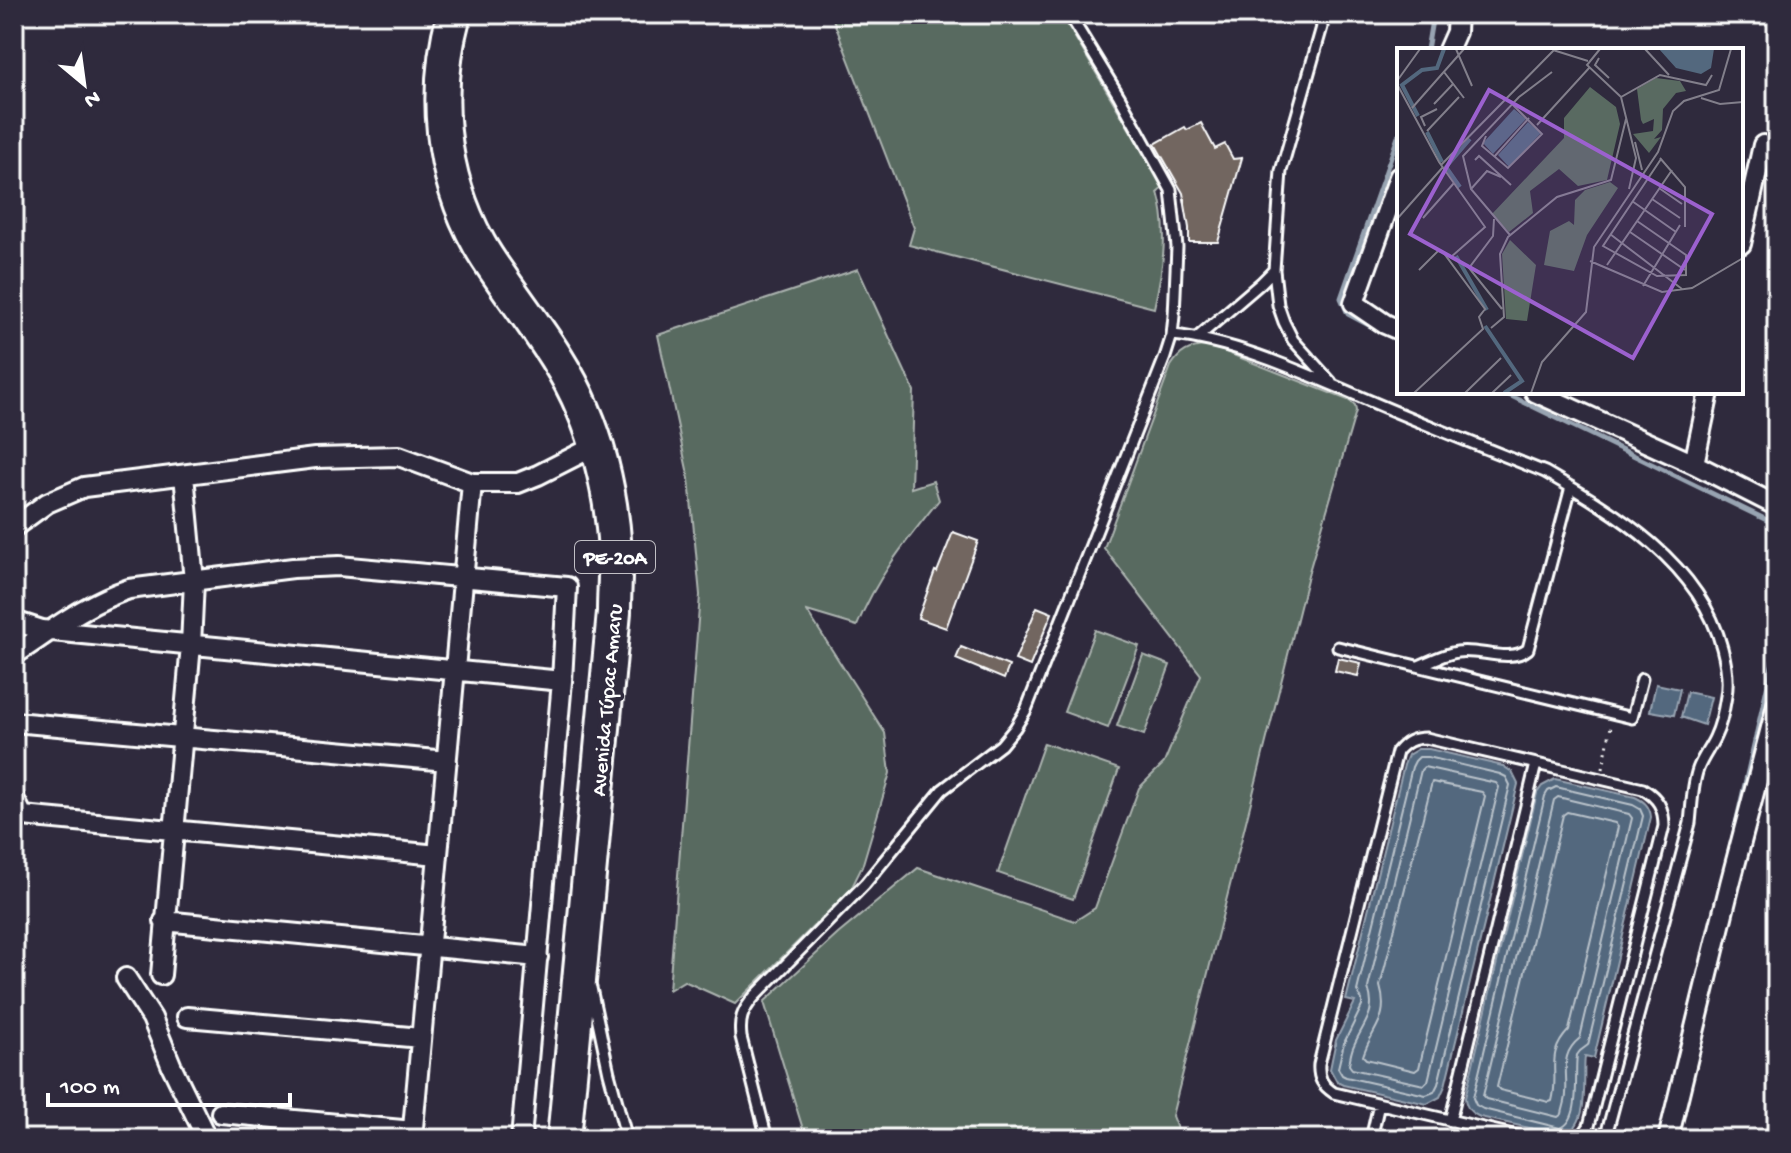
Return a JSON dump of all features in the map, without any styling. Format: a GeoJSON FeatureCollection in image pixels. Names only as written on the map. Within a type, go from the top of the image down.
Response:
{"type":"FeatureCollection","features":[{"type":"Feature","properties":{"kind":"highway","name":"Avenida Túpac Amaru"},"geometry":{"type":"LineString","coordinates":[[454,14],[445,66],[442,121],[449,170],[462,209],[479,245],[566,374],[583,408],[597,445],[608,495],[615,551],[614,612],[566,1133]]}},
{"type":"Feature","properties":{"kind":"street"},"geometry":{"type":"LineString","coordinates":[[1449,48],[1456,32],[1457,14]]}},
{"type":"Feature","properties":{"kind":"street"},"geometry":{"type":"LineString","coordinates":[[1743,235],[1763,145]]}},
{"type":"Feature","properties":{"kind":"street"},"geometry":{"type":"LineString","coordinates":[[1397,183],[1354,303],[1397,329]]}},
{"type":"Feature","properties":{"kind":"street"},"geometry":{"type":"LineString","coordinates":[[1539,394],[1694,464],[1777,506]]}},
{"type":"Feature","properties":{"kind":"street"},"geometry":{"type":"LineString","coordinates":[[1694,464],[1709,394]]}},
{"type":"Feature","properties":{"kind":"street"},"geometry":{"type":"LineString","coordinates":[[14,527],[47,503],[84,487],[315,458],[399,456],[472,483],[518,483],[597,445]]}},
{"type":"Feature","properties":{"kind":"street"},"geometry":{"type":"LineString","coordinates":[[161,975],[194,581],[184,475]]}},
{"type":"Feature","properties":{"kind":"street"},"geometry":{"type":"LineString","coordinates":[[221,1113],[413,1135],[472,483]]}},
{"type":"Feature","properties":{"kind":"street"},"geometry":{"type":"LineString","coordinates":[[14,655],[105,597],[129,589],[293,568],[339,566],[567,587],[562,681],[521,1139]]}},
{"type":"Feature","properties":{"kind":"street"},"geometry":{"type":"LineString","coordinates":[[14,621],[51,631],[562,681]]}},
{"type":"Feature","properties":{"kind":"street"},"geometry":{"type":"LineString","coordinates":[[1668,1139],[1777,705]]}},
{"type":"Feature","properties":{"kind":"street"},"geometry":{"type":"LineString","coordinates":[[14,722],[447,761]]}},
{"type":"Feature","properties":{"kind":"street"},"geometry":{"type":"LineString","coordinates":[[14,798],[23,816],[438,855]]}},
{"type":"Feature","properties":{"kind":"street"},"geometry":{"type":"LineString","coordinates":[[164,921],[538,957]]}},
{"type":"Feature","properties":{"kind":"street"},"geometry":{"type":"LineString","coordinates":[[126,978],[152,1018],[207,1139]]}},
{"type":"Feature","properties":{"kind":"street"},"geometry":{"type":"LineString","coordinates":[[187,1017],[421,1038]]}},
{"type":"Feature","properties":{"kind":"lane"},"geometry":{"type":"LineString","coordinates":[[767,1139],[741,1037],[741,1016],[754,997],[865,884],[936,796],[1001,745],[1015,728],[1026,710],[1172,335],[1177,247],[1171,190],[1069,14]]}},
{"type":"Feature","properties":{"kind":"lane"},"geometry":{"type":"LineString","coordinates":[[1319,14],[1322,27],[1281,171],[1274,270],[1278,305],[1289,331],[1307,358],[1333,385]]}},
{"type":"Feature","properties":{"kind":"lane"},"geometry":{"type":"LineString","coordinates":[[1198,337],[1274,270]]}},
{"type":"Feature","properties":{"kind":"lane"},"geometry":{"type":"LineString","coordinates":[[1172,335],[1198,337],[1228,345],[1545,472],[1663,553],[1703,603],[1718,631],[1728,678],[1726,695],[1717,735],[1698,766],[1690,823],[1605,1139]]}},
{"type":"Feature","properties":{"kind":"lane"},"geometry":{"type":"LineString","coordinates":[[1418,666],[1456,652],[1512,656],[1528,649],[1571,487]]}},
{"type":"Feature","properties":{"kind":"lane"},"geometry":{"type":"LineString","coordinates":[[1338,647],[1632,718],[1642,679]]}},
{"type":"Feature","properties":{"kind":"lane"},"geometry":{"type":"LineString","coordinates":[[1530,1139],[1334,1093],[1326,1088],[1319,1073],[1397,752],[1409,740],[1426,738],[1643,789],[1660,803],[1664,826],[1589,1126],[1580,1139]]}},
{"type":"Feature","properties":{"kind":"lane"},"geometry":{"type":"LineString","coordinates":[[1450,1121],[1536,764]]}},
{"type":"Feature","properties":{"kind":"lane"},"geometry":{"type":"LineString","coordinates":[[582,946],[609,1073],[627,1139]]}},
{"type":"Feature","properties":{"kind":"lane"},"geometry":{"type":"LineString","coordinates":[[1371,1139],[1379,1104]]}},
{"type":"Feature","properties":{"kind":"path"},"geometry":{"type":"LineString","coordinates":[[1601,779],[1614,714]]}},
{"type":"Feature","properties":{"kind":"green space"},"geometry":{"type":"Polygon","coordinates":[[[831,14],[1061,14],[1164,187],[1158,192],[1164,250],[1154,308],[909,245],[914,228],[831,14]]]}},
{"type":"Feature","properties":{"kind":"green space"},"geometry":{"type":"Polygon","coordinates":[[[858,269],[914,391],[911,488],[933,481],[939,500],[883,576],[857,626],[807,611],[885,733],[890,773],[862,867],[851,889],[735,1004],[684,981],[669,990],[700,595],[689,479],[658,335],[858,269]]]}},
{"type":"Feature","properties":{"kind":"green space"},"geometry":{"type":"Polygon","coordinates":[[[1206,346],[1348,400],[1355,405],[1356,411],[1308,575],[1172,1116],[1181,1139],[806,1139],[764,1002],[838,934],[918,868],[1075,921],[1095,908],[1139,788],[1164,763],[1201,675],[1104,548],[1171,366],[1186,351],[1206,346]]]}},
{"type":"Feature","properties":{"kind":"green space"},"geometry":{"type":"Polygon","coordinates":[[[1095,630],[1139,646],[1108,728],[1064,712],[1095,630]]]}},
{"type":"Feature","properties":{"kind":"green space"},"geometry":{"type":"Polygon","coordinates":[[[1143,655],[1170,665],[1144,735],[1117,726],[1143,655]]]}},
{"type":"Feature","properties":{"kind":"green space"},"geometry":{"type":"Polygon","coordinates":[[[1044,743],[1119,769],[1073,899],[998,873],[1044,743]]]}},
{"type":"Feature","properties":{"kind":"water"},"geometry":{"type":"Polygon","coordinates":[[[1656,684],[1680,689],[1674,715],[1650,711],[1656,684]]]}},
{"type":"Feature","properties":{"kind":"water"},"geometry":{"type":"Polygon","coordinates":[[[1687,692],[1711,697],[1704,725],[1681,717],[1687,692]]]}},
{"type":"Feature","properties":{"kind":"water"},"geometry":{"type":"Polygon","coordinates":[[[1418,749],[1503,766],[1512,772],[1518,784],[1445,1086],[1440,1097],[1427,1104],[1343,1085],[1337,1082],[1330,1069],[1336,1040],[1355,1002],[1346,1000],[1404,765],[1408,755],[1418,749]]]}},
{"type":"Feature","properties":{"kind":"water"},"geometry":{"type":"Polygon","coordinates":[[[1555,779],[1635,797],[1646,804],[1651,817],[1594,1058],[1585,1056],[1581,1113],[1571,1131],[1561,1135],[1480,1117],[1466,1105],[1465,1098],[1537,793],[1542,786],[1555,779]]]}},
{"type":"Feature","properties":{"kind":"building"},"geometry":{"type":"Polygon","coordinates":[[[1201,123],[1215,149],[1225,144],[1233,159],[1242,158],[1218,242],[1189,242],[1183,193],[1155,144],[1185,127],[1187,130],[1201,123]]]}},
{"type":"Feature","properties":{"kind":"building"},"geometry":{"type":"Polygon","coordinates":[[[953,532],[978,541],[946,628],[918,618],[953,532]]]}},
{"type":"Feature","properties":{"kind":"building"},"geometry":{"type":"Polygon","coordinates":[[[1037,607],[1052,613],[1030,666],[1015,660],[1037,607]]]}},
{"type":"Feature","properties":{"kind":"building"},"geometry":{"type":"Polygon","coordinates":[[[961,647],[1009,666],[1004,679],[956,659],[961,647]]]}},
{"type":"Feature","properties":{"kind":"building"},"geometry":{"type":"Polygon","coordinates":[[[1338,658],[1361,663],[1358,676],[1335,671],[1338,658]]]}},
{"type":"Feature","properties":{"kind":"waterway"},"geometry":{"type":"LineString","coordinates":[[1427,48],[1433,14]]}},
{"type":"Feature","properties":{"kind":"waterway"},"geometry":{"type":"LineString","coordinates":[[1397,140],[1341,298],[1348,314],[1397,340]]}},
{"type":"Feature","properties":{"kind":"waterway"},"geometry":{"type":"LineString","coordinates":[[1507,394],[1777,525]]}},
{"type":"Feature","properties":{"kind":"waterway"},"geometry":{"type":"LineString","coordinates":[[1729,854],[1777,644]]}}]}
